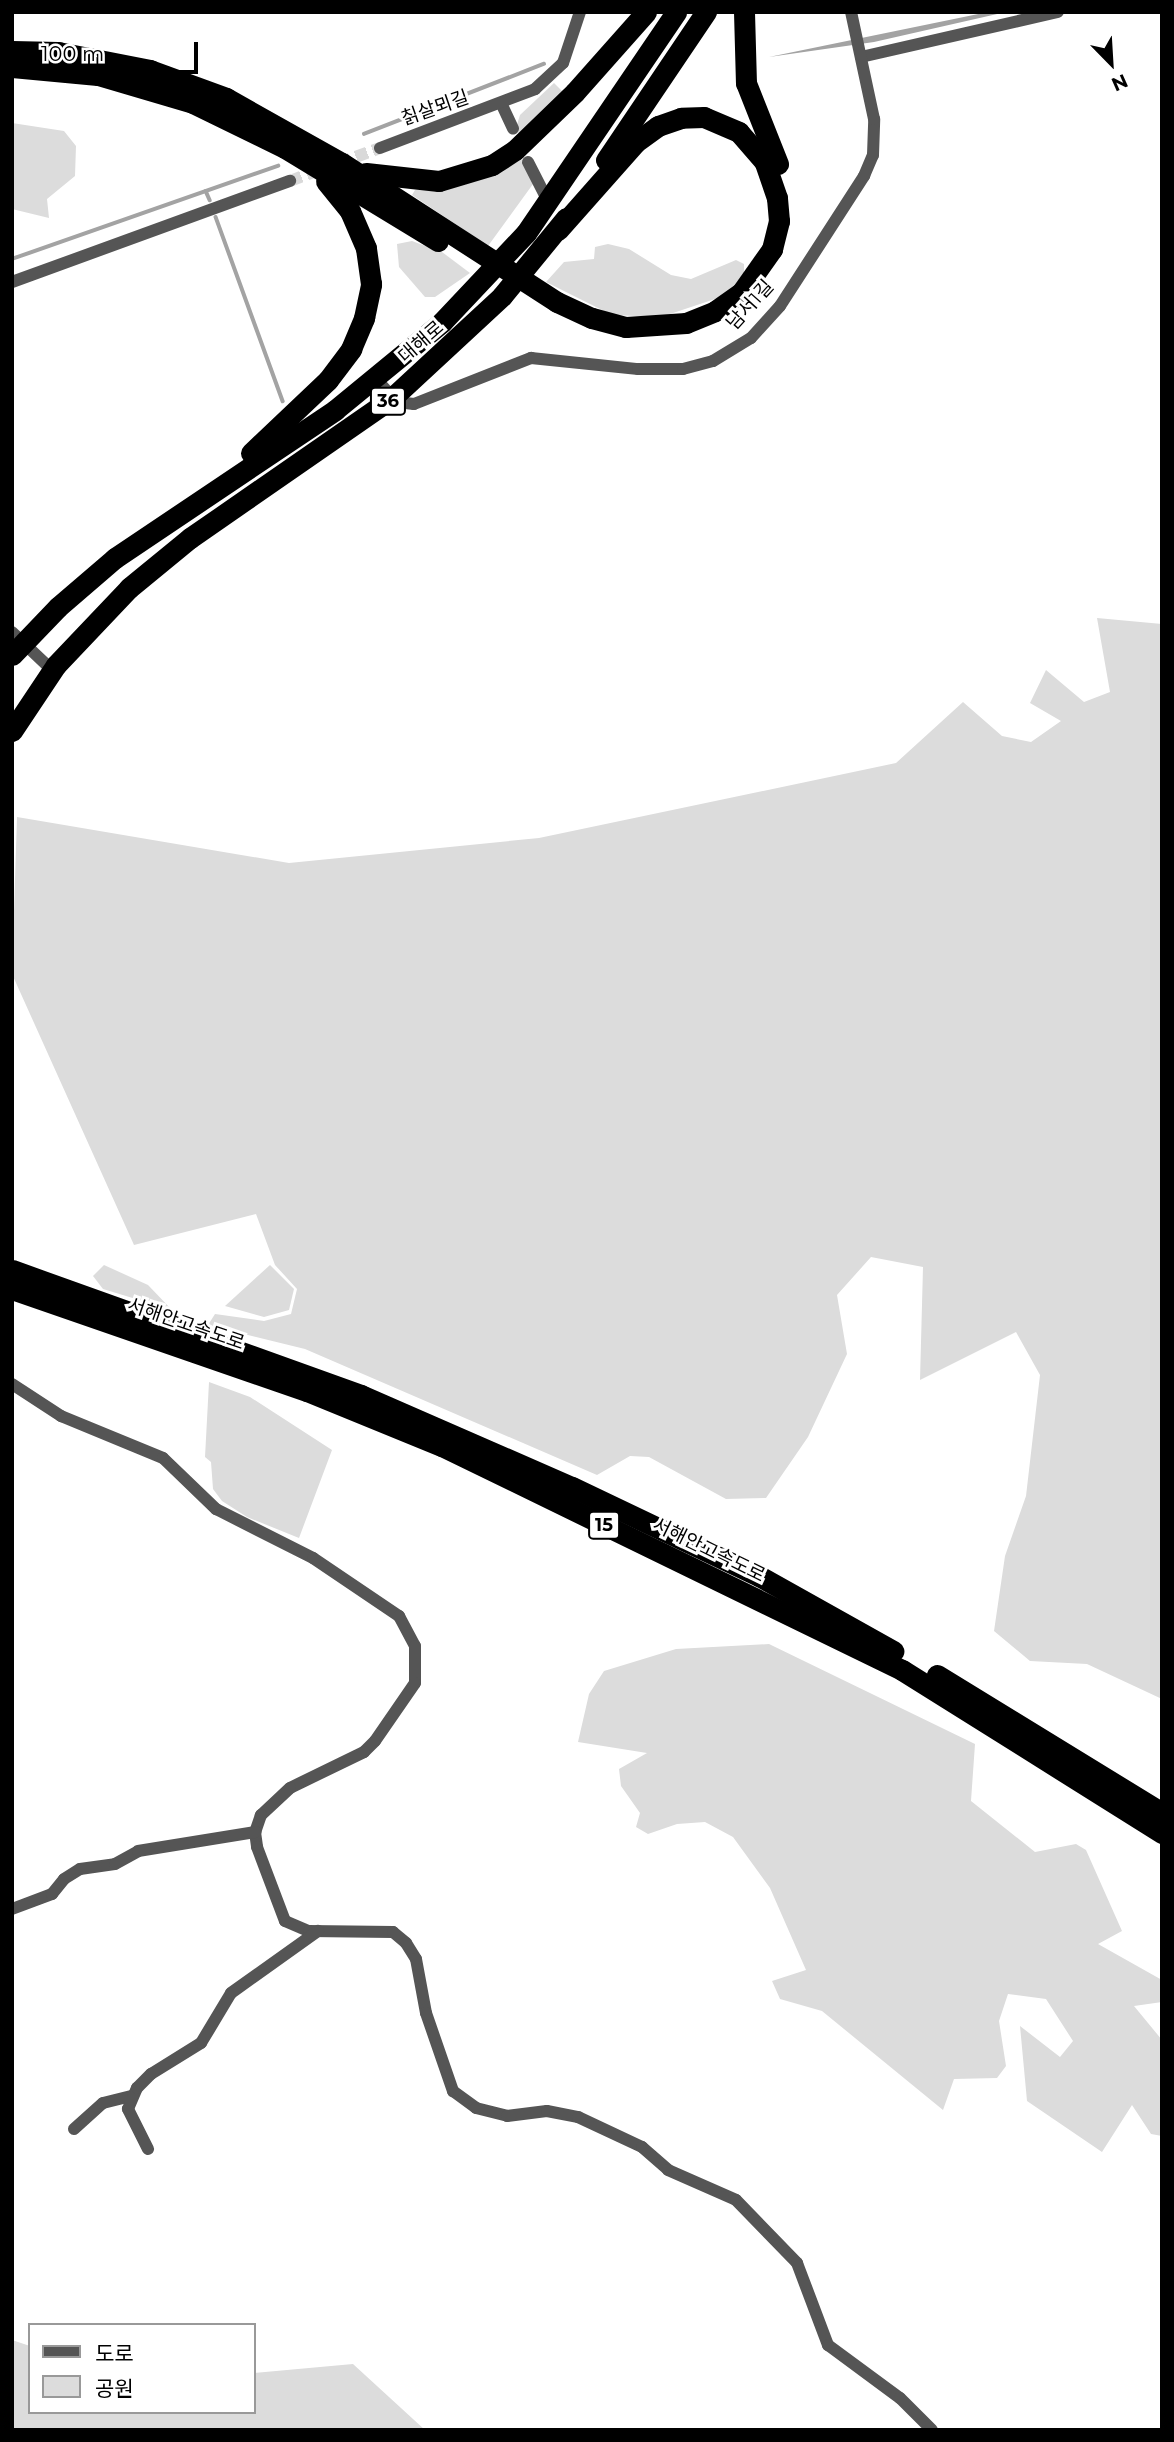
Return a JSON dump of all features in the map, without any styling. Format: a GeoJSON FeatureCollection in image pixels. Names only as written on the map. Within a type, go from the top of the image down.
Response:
{"type":"FeatureCollection","features":[{"type":"Feature","properties":{"kind":"highway"},"geometry":{"type":"LineString","coordinates":[[342,163],[375,175],[422,181],[454,180],[492,165],[514,150],[566,101],[646,12]]}},
{"type":"Feature","properties":{"kind":"highway","name":"대해로"},"geometry":{"type":"LineString","coordinates":[[16,643],[85,582],[182,512],[377,380],[474,291],[548,201],[676,12]]}},
{"type":"Feature","properties":{"kind":"highway","name":"대해로"},"geometry":{"type":"LineString","coordinates":[[12,731],[52,670],[113,604],[190,538],[392,398],[469,331],[558,230],[706,12]]}},
{"type":"Feature","properties":{"kind":"highway"},"geometry":{"type":"LineString","coordinates":[[12,67],[98,75],[150,86],[236,121],[468,252],[604,333],[666,337],[723,316],[767,280],[785,246],[790,209],[782,173],[746,83],[744,12]]}},
{"type":"Feature","properties":{"kind":"highway"},"geometry":{"type":"LineString","coordinates":[[12,51],[96,58],[181,81],[262,116],[342,163],[468,252]]}},
{"type":"Feature","properties":{"kind":"highway"},"geometry":{"type":"LineString","coordinates":[[542,298],[583,315],[625,327],[655,328],[693,320],[728,303],[752,282],[772,249],[779,210],[770,172],[749,142],[716,121],[681,118],[658,126],[635,143],[558,230]]}},
{"type":"Feature","properties":{"kind":"highway"},"geometry":{"type":"LineString","coordinates":[[182,512],[314,396],[351,349],[364,318],[371,284],[362,236],[340,196],[310,164]]}},
{"type":"Feature","properties":{"kind":"highway"},"geometry":{"type":"LineString","coordinates":[[85,582],[91,601],[113,604]]}},
{"type":"Feature","properties":{"kind":"highway","name":"서해안고속도로"},"geometry":{"type":"LineString","coordinates":[[12,1270],[361,1395],[572,1487],[759,1576],[997,1709],[1162,1813]]}},
{"type":"Feature","properties":{"kind":"highway","name":"서해안고속도로"},"geometry":{"type":"LineString","coordinates":[[12,1289],[307,1391],[442,1446],[902,1670],[1162,1833]]}},
{"type":"Feature","properties":{"kind":"street","name":"칡살뫼길"},"geometry":{"type":"LineString","coordinates":[[380,148],[502,105],[535,89],[563,63],[580,12]]}},
{"type":"Feature","properties":{"kind":"street","name":"남서1길"},"geometry":{"type":"LineString","coordinates":[[392,398],[414,404],[531,358],[660,370],[713,361],[740,347],[780,306],[869,167],[874,119],[851,12]]}},
{"type":"Feature","properties":{"kind":"street"},"geometry":{"type":"LineString","coordinates":[[860,54],[1058,12]]}},
{"type":"Feature","properties":{"kind":"street"},"geometry":{"type":"LineString","coordinates":[[502,105],[513,130]]}},
{"type":"Feature","properties":{"kind":"street"},"geometry":{"type":"LineString","coordinates":[[528,162],[548,201]]}},
{"type":"Feature","properties":{"kind":"street"},"geometry":{"type":"LineString","coordinates":[[12,282],[290,181]]}},
{"type":"Feature","properties":{"kind":"street"},"geometry":{"type":"LineString","coordinates":[[377,380],[392,398]]}},
{"type":"Feature","properties":{"kind":"street"},"geometry":{"type":"LineString","coordinates":[[16,643],[52,670]]}},
{"type":"Feature","properties":{"kind":"street"},"geometry":{"type":"LineString","coordinates":[[12,1384],[61,1416],[163,1458],[216,1509],[313,1558],[398,1616],[410,1636],[418,1669],[415,1683],[376,1741],[364,1752],[283,1793],[261,1815],[255,1832],[285,1921],[318,1931],[361,1928],[393,1932],[406,1943],[416,1959],[426,2013],[453,2091],[461,2099],[489,2113],[559,2112],[578,2117],[642,2147],[668,2171],[736,2200],[797,2263],[828,2345],[900,2398],[932,2430]]}},
{"type":"Feature","properties":{"kind":"street"},"geometry":{"type":"LineString","coordinates":[[12,1909],[52,1894],[64,1879],[80,1869],[115,1864],[138,1851],[255,1832]]}},
{"type":"Feature","properties":{"kind":"street"},"geometry":{"type":"LineString","coordinates":[[74,2129],[103,2104],[132,2096],[151,2074],[201,2043],[231,1993],[318,1931]]}},
{"type":"Feature","properties":{"kind":"street"},"geometry":{"type":"LineString","coordinates":[[132,2096],[130,2118],[148,2149]]}},
{"type":"Feature","properties":{"kind":"green space"},"geometry":{"type":"Polygon","coordinates":[[[554,83],[563,92],[520,136],[516,128],[520,115],[554,83]]]}},
{"type":"Feature","properties":{"kind":"green space"},"geometry":{"type":"Polygon","coordinates":[[[12,123],[64,131],[76,146],[75,176],[47,199],[49,218],[12,209],[12,123]]]}},
{"type":"Feature","properties":{"kind":"green space"},"geometry":{"type":"Polygon","coordinates":[[[521,156],[533,184],[488,246],[412,195],[415,190],[477,181],[521,156]]]}},
{"type":"Feature","properties":{"kind":"green space"},"geometry":{"type":"Polygon","coordinates":[[[412,241],[442,252],[470,273],[435,297],[425,297],[399,267],[397,244],[412,241]]]}},
{"type":"Feature","properties":{"kind":"green space"},"geometry":{"type":"Polygon","coordinates":[[[608,244],[629,249],[671,275],[691,279],[736,260],[744,264],[744,279],[721,297],[661,317],[612,315],[546,282],[564,262],[594,259],[595,247],[608,244]]]}},
{"type":"Feature","properties":{"kind":"green space"},"geometry":{"type":"Polygon","coordinates":[[[1097,618],[1162,624],[1162,1699],[1087,1664],[1030,1661],[994,1631],[1005,1556],[1026,1496],[1040,1375],[1016,1332],[920,1380],[923,1267],[871,1257],[837,1295],[847,1354],[808,1437],[766,1498],[726,1499],[649,1457],[630,1456],[597,1475],[305,1349],[208,1325],[215,1314],[264,1321],[291,1314],[297,1289],[275,1265],[256,1214],[134,1245],[12,974],[17,817],[289,863],[539,838],[896,763],[963,702],[1002,736],[1031,742],[1061,721],[1030,703],[1046,670],[1084,702],[1110,692],[1097,618]]]}},
{"type":"Feature","properties":{"kind":"green space"},"geometry":{"type":"Polygon","coordinates":[[[104,1265],[148,1285],[172,1310],[103,1289],[93,1276],[104,1265]]]}},
{"type":"Feature","properties":{"kind":"green space"},"geometry":{"type":"Polygon","coordinates":[[[270,1265],[294,1289],[289,1310],[264,1317],[225,1306],[270,1265]]]}},
{"type":"Feature","properties":{"kind":"green space"},"geometry":{"type":"Polygon","coordinates":[[[209,1382],[250,1397],[332,1450],[299,1538],[247,1517],[222,1501],[213,1489],[211,1462],[205,1457],[209,1382]]]}},
{"type":"Feature","properties":{"kind":"green space"},"geometry":{"type":"Polygon","coordinates":[[[769,1644],[975,1744],[971,1801],[1035,1852],[1076,1844],[1086,1850],[1122,1931],[1098,1944],[1162,1980],[1162,2002],[1134,2006],[1162,2040],[1162,2136],[1151,2134],[1132,2105],[1102,2152],[1027,2101],[1020,2026],[1060,2057],[1073,2041],[1046,1999],[1008,1994],[999,2021],[1006,2066],[997,2078],[954,2079],[943,2110],[822,2011],[780,1999],[772,1981],[806,1970],[770,1888],[733,1837],[705,1822],[677,1824],[648,1834],[636,1827],[640,1813],[621,1786],[619,1769],[647,1753],[578,1742],[589,1694],[604,1671],[676,1649],[769,1644]]]}},
{"type":"Feature","properties":{"kind":"green space"},"geometry":{"type":"Polygon","coordinates":[[[12,2340],[28,2345],[28,2414],[256,2414],[256,2373],[353,2364],[425,2430],[12,2430],[12,2340]]]}},
{"type":"Feature","properties":{"kind":"shaded area"},"geometry":{"type":"Polygon","coordinates":[[[988,12],[1006,12],[874,42],[769,57],[988,12]]]}},
{"type":"Feature","properties":{"kind":"waterway"},"geometry":{"type":"LineString","coordinates":[[364,134],[544,64]]}},
{"type":"Feature","properties":{"kind":"waterway"},"geometry":{"type":"LineString","coordinates":[[12,259],[278,166]]}},
{"type":"Feature","properties":{"kind":"waterway"},"geometry":{"type":"LineString","coordinates":[[206,191],[210,200]]}},
{"type":"Feature","properties":{"kind":"waterway"},"geometry":{"type":"LineString","coordinates":[[216,217],[283,401]]}},
{"type":"Feature","properties":{"kind":"tunnel"},"geometry":{"type":"LineString","coordinates":[[339,163],[380,148]]}},
{"type":"Feature","properties":{"kind":"tunnel"},"geometry":{"type":"LineString","coordinates":[[290,181],[322,169]]}}]}
